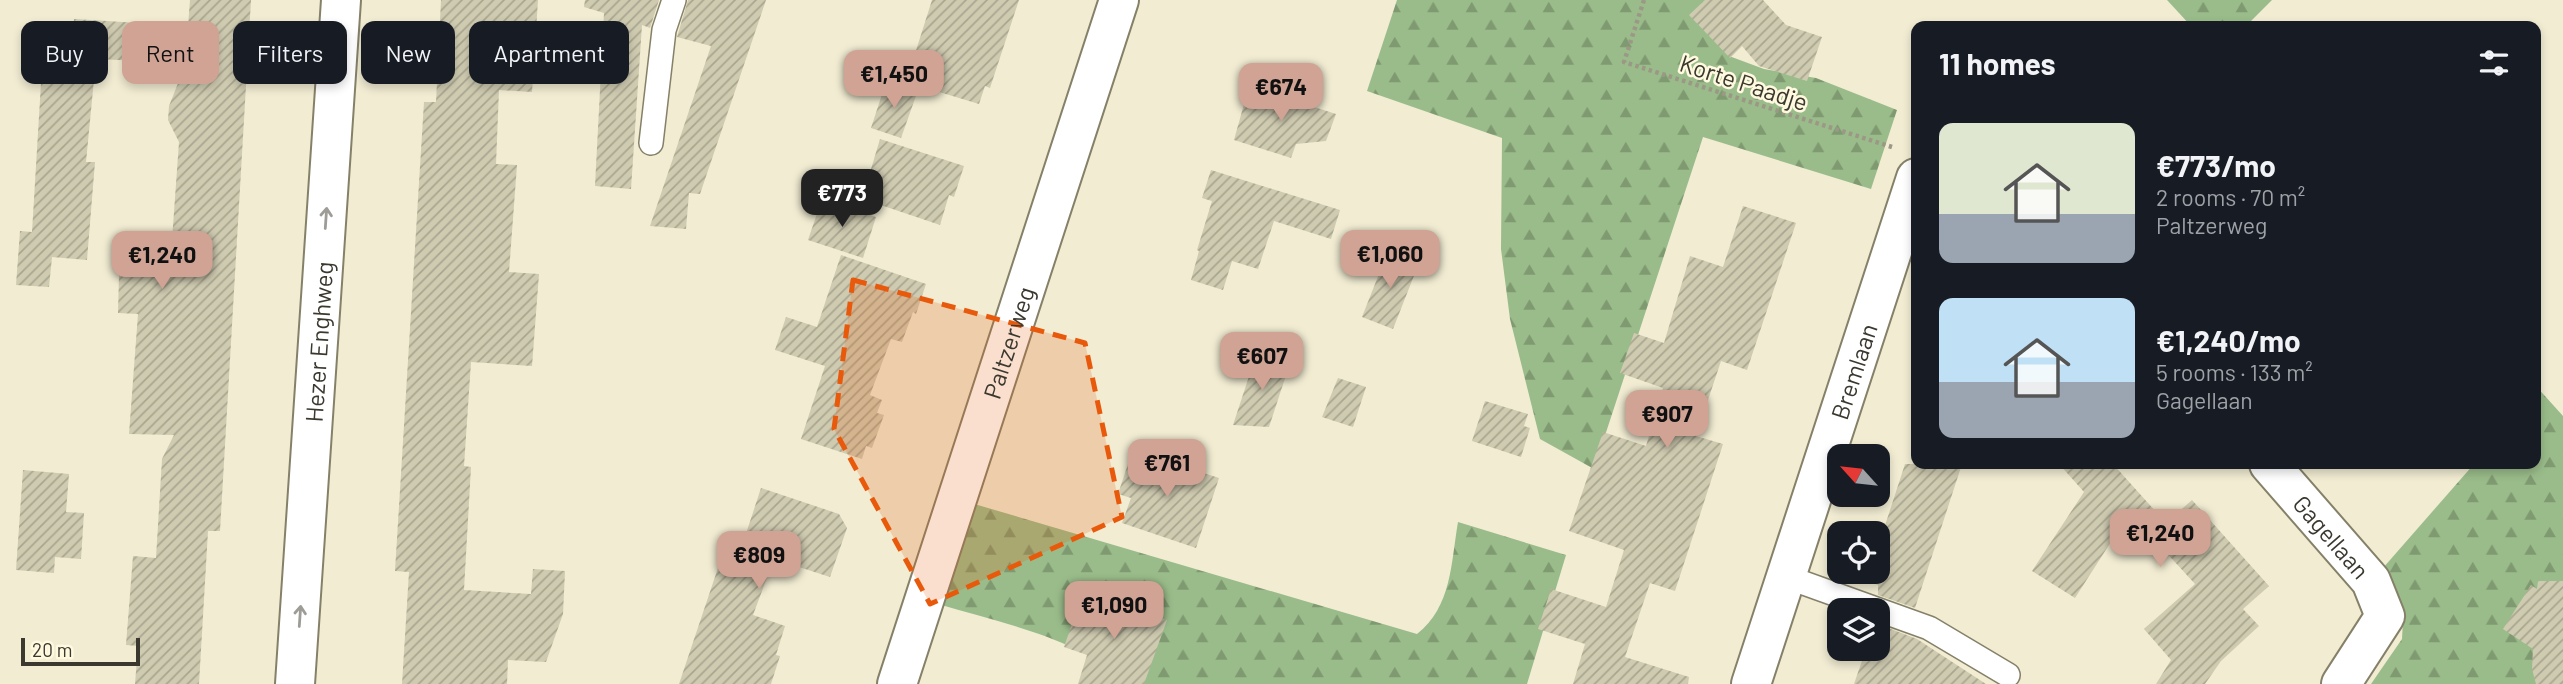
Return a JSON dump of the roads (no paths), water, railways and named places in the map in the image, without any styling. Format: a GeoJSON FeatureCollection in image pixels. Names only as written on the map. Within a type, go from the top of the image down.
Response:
{"type":"FeatureCollection","features":[{"type":"Feature","properties":{"kind":"street","name":"Hezer Enghweg"},"geometry":{"type":"LineString","coordinates":[[295,684],[341,0]]}},
{"type":"Feature","properties":{"kind":"street","name":"Paltzerweg"},"geometry":{"type":"LineString","coordinates":[[897,684],[1119,0]]}},
{"type":"Feature","properties":{"kind":"street","name":"Bremlaan"},"geometry":{"type":"LineString","coordinates":[[1751,684],[1787,577],[1910,165]]}},
{"type":"Feature","properties":{"kind":"street","name":"Gagellaan"},"geometry":{"type":"LineString","coordinates":[[2273,469],[2371,581],[2385,616],[2341,684]]}},
{"type":"Feature","properties":{"kind":"lane"},"geometry":{"type":"LineString","coordinates":[[651,143],[664,30],[674,0]]}},
{"type":"Feature","properties":{"kind":"lane"},"geometry":{"type":"LineString","coordinates":[[1787,577],[1929,628],[2008,675]]}}]}
